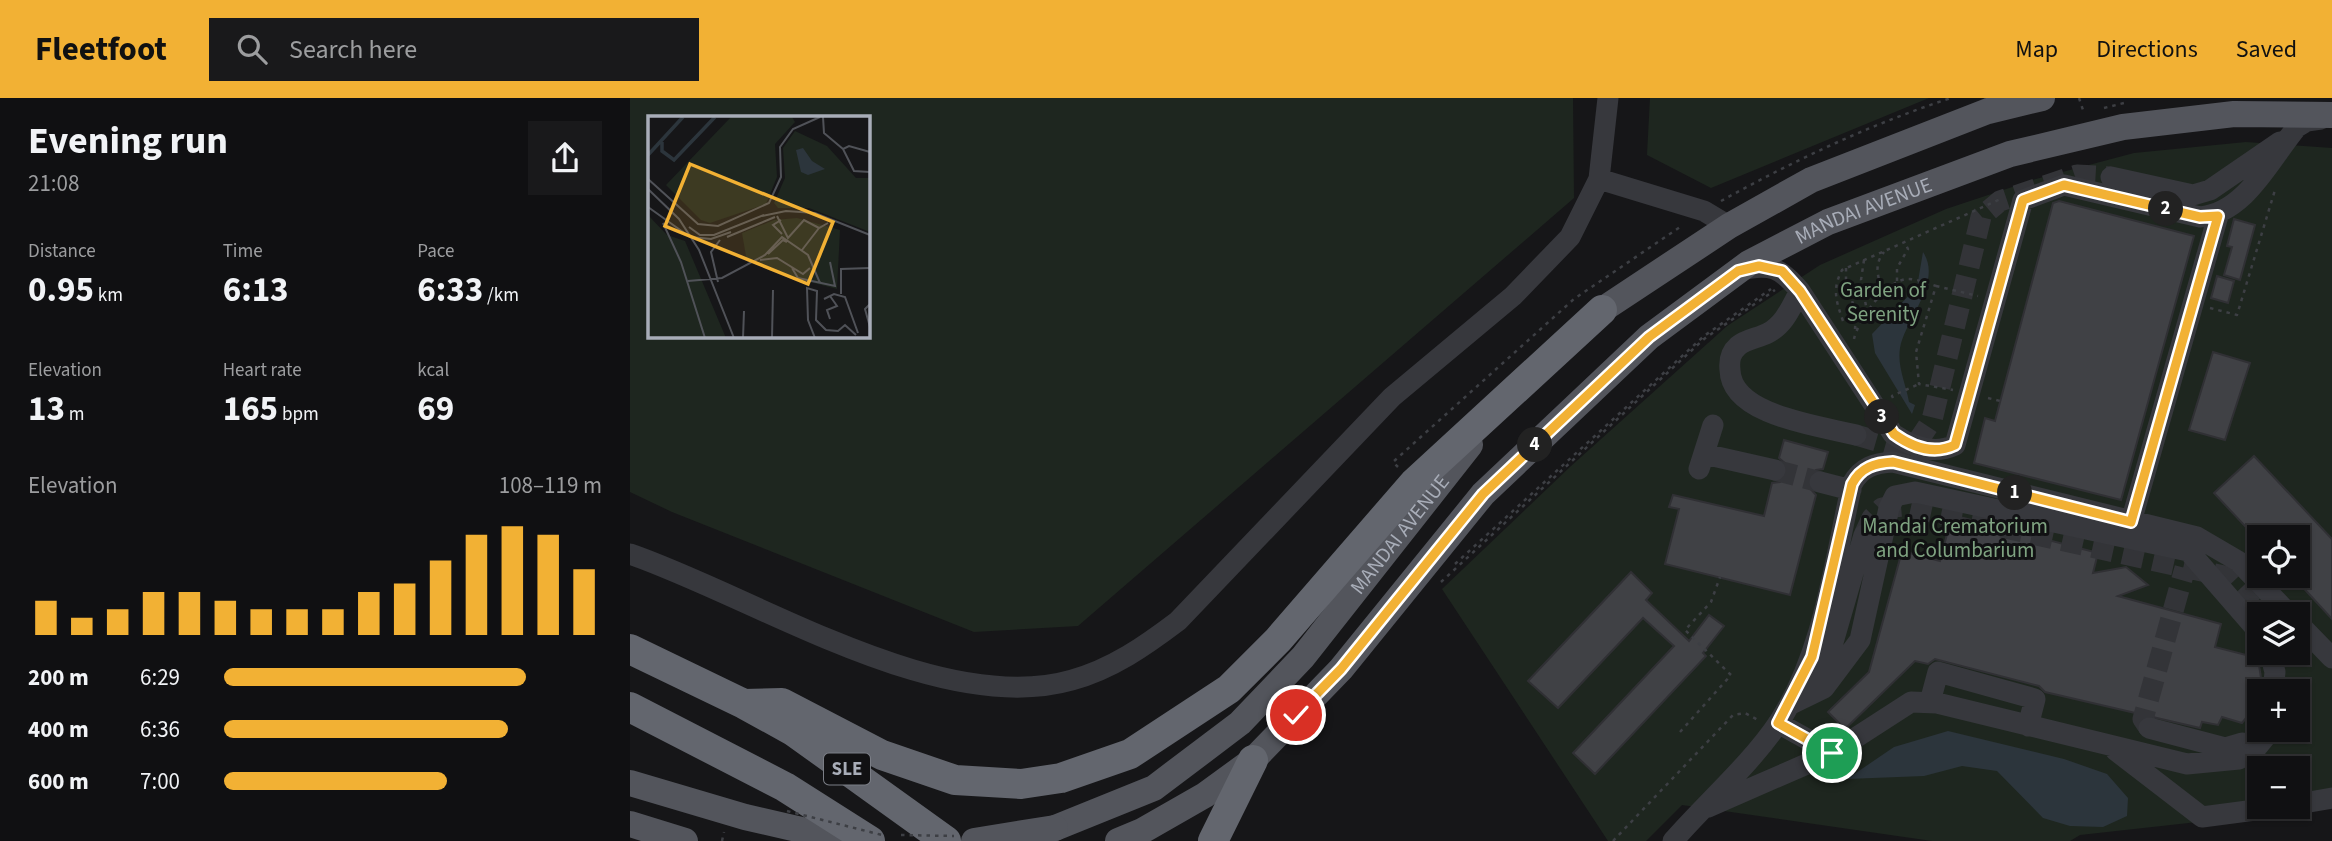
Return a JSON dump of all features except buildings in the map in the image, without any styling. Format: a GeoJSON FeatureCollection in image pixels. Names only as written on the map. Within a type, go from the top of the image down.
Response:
{"type":"FeatureCollection","features":[{"type":"Feature","properties":{"kind":"highway"},"geometry":{"type":"LineString","coordinates":[[744,704],[782,703],[881,755],[955,780],[1021,783],[1061,778],[1130,754],[1229,689],[1278,640],[1414,483],[1602,310]]}},
{"type":"Feature","properties":{"kind":"highway","name":"SLE"},"geometry":{"type":"LineString","coordinates":[[630,649],[744,704],[959,839]]}},
{"type":"Feature","properties":{"kind":"highway","name":"SLE"},"geometry":{"type":"LineString","coordinates":[[630,707],[785,787],[876,838]]}},
{"type":"Feature","properties":{"kind":"highway"},"geometry":{"type":"LineString","coordinates":[[1213,841],[1253,760]]}},
{"type":"Feature","properties":{"kind":"main road","name":"MANDAI AVENUE"},"geometry":{"type":"LineString","coordinates":[[959,839],[1055,828],[1153,788],[1240,723],[1303,657],[1466,449],[1602,310],[1729,226],[1811,180],[1988,111],[2042,98]]}},
{"type":"Feature","properties":{"kind":"main road","name":"MANDAI AVENUE"},"geometry":{"type":"LineString","coordinates":[[1118,841],[1142,831],[1205,795],[1253,760],[1341,669],[1483,494],[1649,337],[1738,271],[1828,222],[2010,154],[2123,127],[2234,114],[2332,116]]}},
{"type":"Feature","properties":{"kind":"main road"},"geometry":{"type":"LineString","coordinates":[[630,783],[763,826],[849,841]]}},
{"type":"Feature","properties":{"kind":"main road"},"geometry":{"type":"LineString","coordinates":[[630,824],[685,841]]}},
{"type":"Feature","properties":{"kind":"street"},"geometry":{"type":"LineString","coordinates":[[630,554],[683,572],[877,660],[959,682],[1011,687],[1070,681],[1105,668],[1142,649],[1178,621],[1392,397],[1513,296],[1570,237],[1599,179],[1608,98]]}},
{"type":"Feature","properties":{"kind":"street"},"geometry":{"type":"LineString","coordinates":[[1738,271],[1759,266],[1782,271],[1800,291],[1894,434],[1908,444],[1941,452],[1955,445],[2023,200],[2064,185],[2200,217],[2218,216],[2237,203],[2288,138],[2307,121],[2332,116]]}},
{"type":"Feature","properties":{"kind":"street"},"geometry":{"type":"LineString","coordinates":[[2111,177],[2193,195],[2210,190],[2254,157],[2288,138]]}},
{"type":"Feature","properties":{"kind":"street"},"geometry":{"type":"LineString","coordinates":[[1599,179],[1704,211],[1729,226]]}},
{"type":"Feature","properties":{"kind":"street"},"geometry":{"type":"LineString","coordinates":[[2131,522],[2218,216]]}},
{"type":"Feature","properties":{"kind":"street"},"geometry":{"type":"LineString","coordinates":[[1800,291],[1784,321],[1768,333],[1738,346],[1729,359],[1730,378],[1742,399],[1760,410],[1856,435]]}},
{"type":"Feature","properties":{"kind":"street"},"geometry":{"type":"LineString","coordinates":[[1713,425],[1701,461],[1775,470]]}},
{"type":"Feature","properties":{"kind":"street"},"geometry":{"type":"LineString","coordinates":[[1797,701],[1812,657],[1851,490],[1857,474],[1873,465],[1893,462],[2170,531],[2215,545],[2238,561],[2278,602]]}},
{"type":"Feature","properties":{"kind":"street"},"geometry":{"type":"LineString","coordinates":[[1820,482],[1851,490]]}},
{"type":"Feature","properties":{"kind":"street"},"geometry":{"type":"LineString","coordinates":[[1797,701],[1824,688],[1860,640],[1889,508],[1895,496],[1915,492],[2188,551]]}},
{"type":"Feature","properties":{"kind":"street"},"geometry":{"type":"LineString","coordinates":[[2170,531],[2247,618]]}},
{"type":"Feature","properties":{"kind":"street"},"geometry":{"type":"LineString","coordinates":[[1672,841],[1771,723],[1797,701],[1826,663],[1864,535]]}},
{"type":"Feature","properties":{"kind":"street"},"geometry":{"type":"LineString","coordinates":[[2310,635],[2332,658]]}},
{"type":"Feature","properties":{"kind":"street"},"geometry":{"type":"LineString","coordinates":[[1930,702],[1938,672],[2035,699],[2028,726]]}},
{"type":"Feature","properties":{"kind":"street"},"geometry":{"type":"LineString","coordinates":[[1699,811],[1832,753],[1911,702],[1930,702],[2187,764],[2239,758],[2254,751],[2261,742]]}},
{"type":"Feature","properties":{"kind":"street"},"geometry":{"type":"LineString","coordinates":[[1771,723],[1832,753]]}},
{"type":"Feature","properties":{"kind":"street"},"geometry":{"type":"LineString","coordinates":[[2149,728],[2225,748],[2242,743]]}},
{"type":"Feature","properties":{"kind":"street"},"geometry":{"type":"LineString","coordinates":[[2222,761],[2247,738]]}},
{"type":"Feature","properties":{"kind":"street"},"geometry":{"type":"LineString","coordinates":[[2108,745],[2202,817],[2247,811]]}},
{"type":"Feature","properties":{"kind":"street"},"geometry":{"type":"LineString","coordinates":[[2310,802],[2332,798]]}},
{"type":"Feature","properties":{"kind":"path"},"geometry":{"type":"LineString","coordinates":[[2201,306],[2237,315],[2277,185]]}},
{"type":"Feature","properties":{"kind":"path"},"geometry":{"type":"LineString","coordinates":[[1844,323],[1835,300],[1834,284],[1842,270],[2003,198],[2000,210]]}},
{"type":"Feature","properties":{"kind":"path"},"geometry":{"type":"LineString","coordinates":[[1897,281],[1898,268],[1908,249],[1904,242]]}},
{"type":"Feature","properties":{"kind":"path"},"geometry":{"type":"LineString","coordinates":[[1882,295],[1876,272],[1878,260],[1886,250]]}},
{"type":"Feature","properties":{"kind":"path"},"geometry":{"type":"LineString","coordinates":[[1856,332],[1868,309],[1861,280],[1864,260]]}},
{"type":"Feature","properties":{"kind":"path"},"geometry":{"type":"LineString","coordinates":[[1846,268],[1846,282],[1856,313],[1854,341],[1849,332]]}},
{"type":"Feature","properties":{"kind":"path"},"geometry":{"type":"LineString","coordinates":[[1865,316],[1897,281],[1915,280],[1978,296],[1981,284]]}},
{"type":"Feature","properties":{"kind":"path"},"geometry":{"type":"LineString","coordinates":[[1919,384],[1916,352],[1936,286]]}},
{"type":"Feature","properties":{"kind":"path"},"geometry":{"type":"LineString","coordinates":[[1892,396],[1919,384],[1969,394]]}},
{"type":"Feature","properties":{"kind":"path"},"geometry":{"type":"LineString","coordinates":[[1885,391],[1897,404]]}},
{"type":"Feature","properties":{"kind":"path"},"geometry":{"type":"LineString","coordinates":[[1680,732],[1731,675],[1685,630],[1711,602],[1720,577]]}},
{"type":"Feature","properties":{"kind":"path"},"geometry":{"type":"LineString","coordinates":[[1612,841],[1733,715],[1745,713],[1771,723]]}},
{"type":"Feature","properties":{"kind":"path"},"geometry":{"type":"LineString","coordinates":[[763,826],[876,838]]}},
{"type":"Feature","properties":{"kind":"path"},"geometry":{"type":"LineString","coordinates":[[901,835],[959,839]]}},
{"type":"Feature","properties":{"kind":"green space"},"geometry":{"type":"Polygon","coordinates":[[[630,98],[1573,98],[1574,198],[1078,626],[974,632],[672,512],[630,492],[630,98]]]}},
{"type":"Feature","properties":{"kind":"green space"},"geometry":{"type":"Polygon","coordinates":[[[1650,98],[1929,98],[1711,188],[1647,155],[1650,98]]]}},
{"type":"Feature","properties":{"kind":"green space","name":"Mandai Crematorium and Columbarium"},"geometry":{"type":"Polygon","coordinates":[[[2246,142],[2332,148],[2332,807],[2310,809],[2310,756],[2247,756],[2247,816],[2080,835],[2070,841],[1932,841],[1682,805],[1646,841],[1608,841],[1442,589],[1571,466],[1727,326],[1820,265],[1946,209],[2036,179],[2134,153],[2246,142]]]}},
{"type":"Feature","properties":{"kind":"shaded area"},"geometry":{"type":"Polygon","coordinates":[[[1923,252],[1929,276],[1903,337],[1899,355],[1909,402],[1915,405],[1912,414],[1875,353],[1872,334],[1917,287],[1923,252]]]}},
{"type":"Feature","properties":{"kind":"shaded area"},"geometry":{"type":"Polygon","coordinates":[[[1948,731],[2064,759],[2107,774],[2128,798],[2127,816],[2103,827],[2070,826],[2043,818],[1997,771],[1962,766],[1924,776],[1847,779],[1894,747],[1948,731]]]}},
{"type":"Feature","properties":{"kind":"tunnel"},"geometry":{"type":"LineString","coordinates":[[1856,435],[1901,448],[1918,441],[1932,420],[1981,217],[2000,201],[2077,175],[2111,177]]}},
{"type":"Feature","properties":{"kind":"tunnel"},"geometry":{"type":"LineString","coordinates":[[1775,470],[1820,482]]}},
{"type":"Feature","properties":{"kind":"tunnel"},"geometry":{"type":"LineString","coordinates":[[1864,535],[1872,518],[1882,508],[1904,506],[2224,576],[2249,602]]}},
{"type":"Feature","properties":{"kind":"tunnel"},"geometry":{"type":"LineString","coordinates":[[2149,728],[2143,719],[2185,568]]}},
{"type":"Feature","properties":{"kind":"route"},"geometry":{"type":"LineString","coordinates":[[1296,715],[1341,669],[1483,494],[1649,337],[1738,271],[1759,266],[1785,273],[1800,291],[1894,434],[1908,444],[1941,452],[1955,445],[2023,200],[2064,185],[2200,217],[2218,216],[2131,522],[1893,462],[1873,465],[1857,474],[1852,484],[1812,657],[1797,692],[1778,723],[1832,753]]}},
{"type":"Feature","properties":{"kind":"park label","name":"Garden of Serenity"},"geometry":{"type":"Point","coordinates":[1883,302]}}]}
